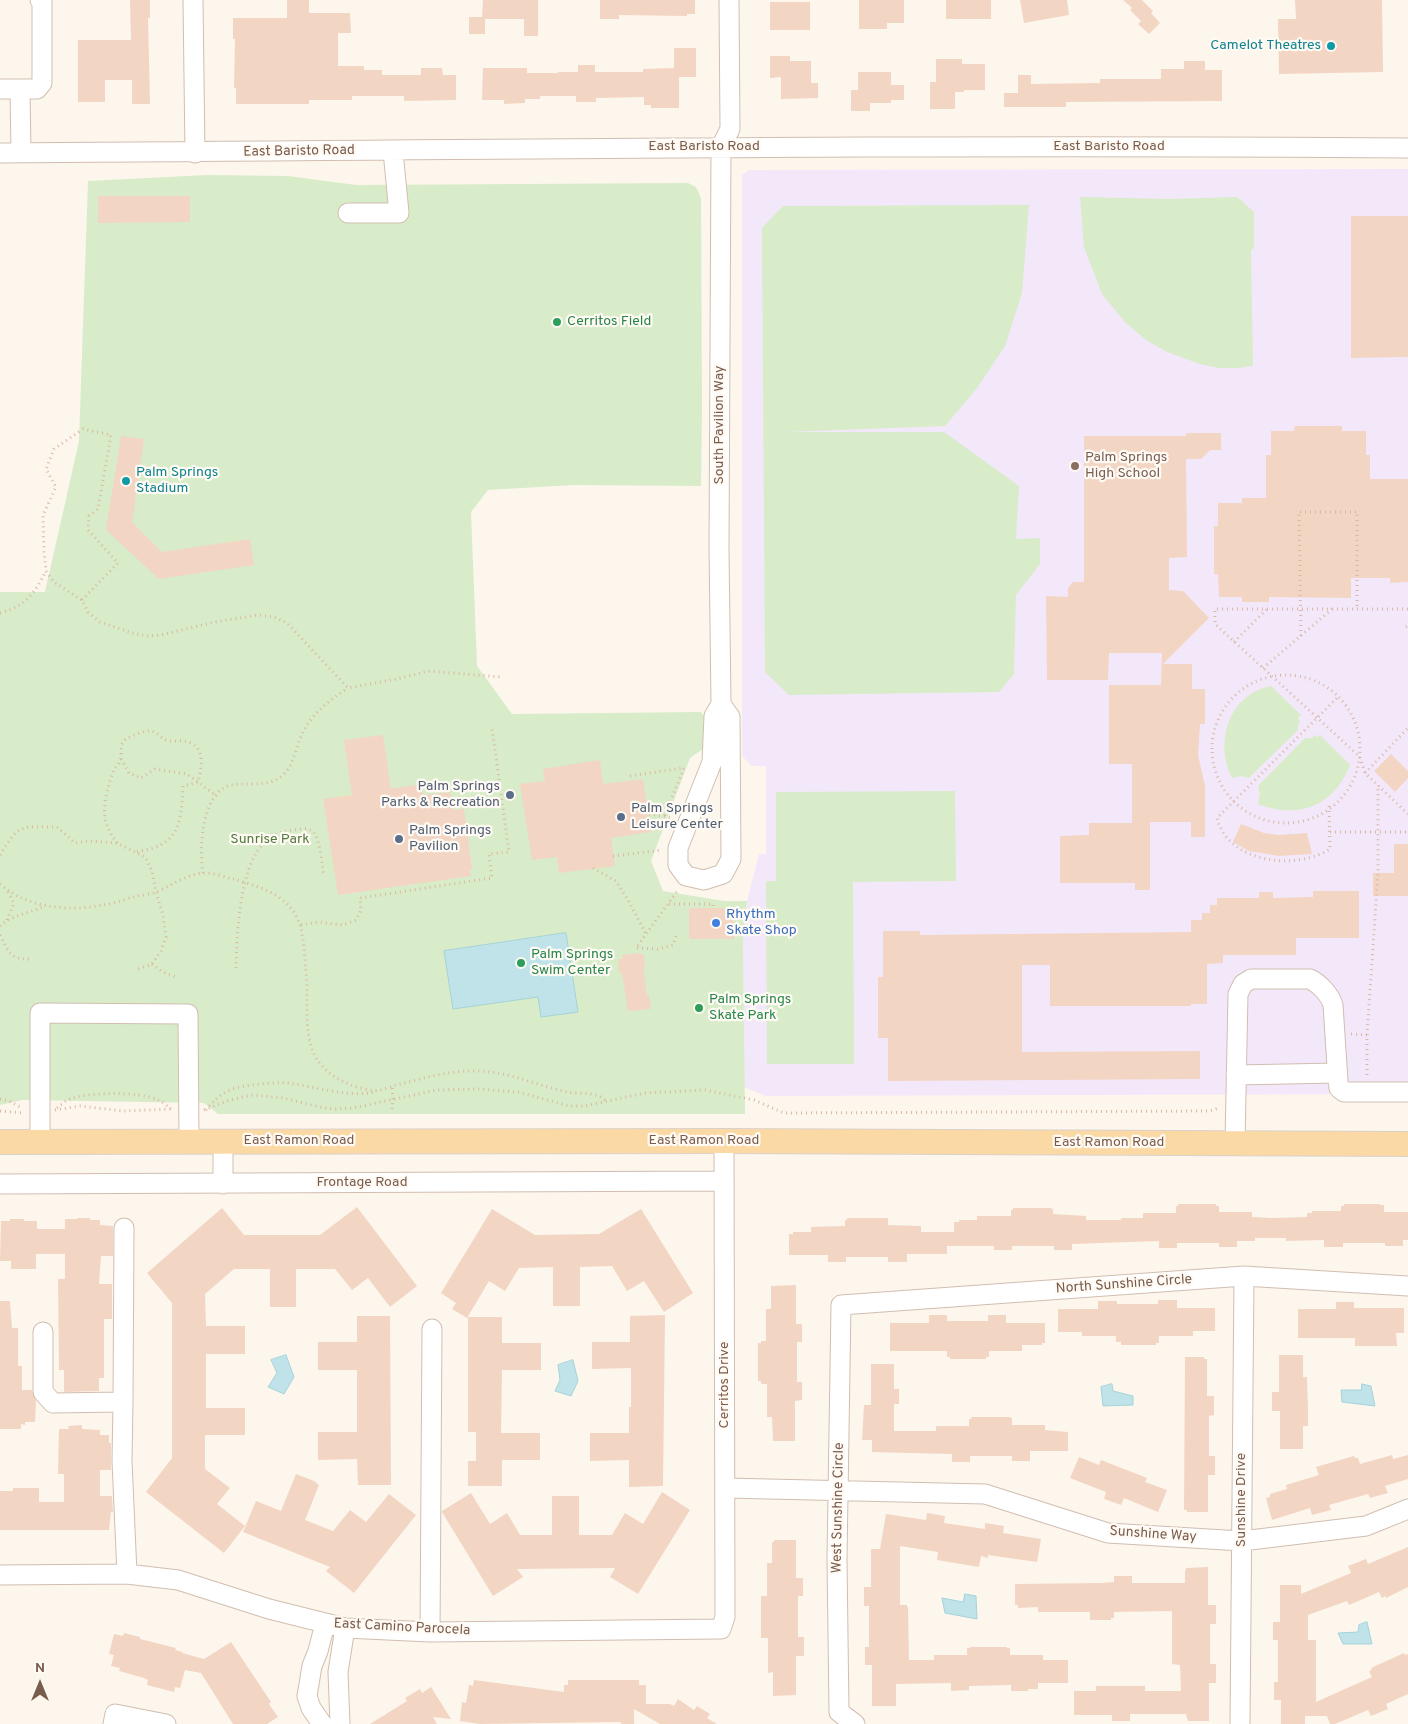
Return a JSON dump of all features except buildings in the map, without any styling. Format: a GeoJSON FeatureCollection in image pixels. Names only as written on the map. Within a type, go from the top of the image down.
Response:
{"type":"FeatureCollection","features":[{"type":"Feature","properties":{"kind":"main road","name":"East Ramon Road"},"geometry":{"type":"LineString","coordinates":[[0,1142],[724,1141],[1408,1144]]}},
{"type":"Feature","properties":{"kind":"street"},"geometry":{"type":"LineString","coordinates":[[0,89],[37,89],[42,83],[42,2],[40,0]]}},
{"type":"Feature","properties":{"kind":"street"},"geometry":{"type":"LineString","coordinates":[[193,0],[195,153]]}},
{"type":"Feature","properties":{"kind":"street"},"geometry":{"type":"LineString","coordinates":[[721,146],[730,129],[729,0]]}},
{"type":"Feature","properties":{"kind":"street"},"geometry":{"type":"LineString","coordinates":[[20,89],[21,153]]}},
{"type":"Feature","properties":{"kind":"street","name":"East Baristo Road"},"geometry":{"type":"LineString","coordinates":[[0,153],[195,153],[721,146],[1408,148]]}},
{"type":"Feature","properties":{"kind":"street","name":"South Pavilion Way"},"geometry":{"type":"LineString","coordinates":[[678,848],[712,762],[714,716],[721,704],[719,548],[721,146]]}},
{"type":"Feature","properties":{"kind":"street"},"geometry":{"type":"LineString","coordinates":[[348,214],[398,213],[393,151]]}},
{"type":"Feature","properties":{"kind":"street","name":"South Pavilion Way"},"geometry":{"type":"LineString","coordinates":[[686,876],[704,880],[723,874],[731,859],[730,717],[721,704]]}},
{"type":"Feature","properties":{"kind":"street"},"geometry":{"type":"LineString","coordinates":[[678,848],[678,864],[686,876]]}},
{"type":"Feature","properties":{"kind":"street"},"geometry":{"type":"LineString","coordinates":[[1236,1144],[1238,994],[1243,984],[1251,979],[1310,979],[1315,981],[1331,999],[1339,1088],[1344,1092],[1408,1092]]}},
{"type":"Feature","properties":{"kind":"street"},"geometry":{"type":"LineString","coordinates":[[40,1142],[40,1013],[188,1014],[189,1141]]}},
{"type":"Feature","properties":{"kind":"street"},"geometry":{"type":"LineString","coordinates":[[1236,1075],[1337,1073]]}},
{"type":"Feature","properties":{"kind":"street"},"geometry":{"type":"LineString","coordinates":[[223,1141],[223,1184]]}},
{"type":"Feature","properties":{"kind":"street","name":"Cerritos Drive"},"geometry":{"type":"LineString","coordinates":[[721,1629],[725,1617],[724,1141]]}},
{"type":"Feature","properties":{"kind":"street","name":"Frontage Road"},"geometry":{"type":"LineString","coordinates":[[0,1184],[724,1181]]}},
{"type":"Feature","properties":{"kind":"street"},"geometry":{"type":"LineString","coordinates":[[124,1228],[122,1461],[127,1574]]}},
{"type":"Feature","properties":{"kind":"street","name":"North Sunshine Circle"},"geometry":{"type":"LineString","coordinates":[[841,1305],[1244,1276],[1408,1286]]}},
{"type":"Feature","properties":{"kind":"street","name":"Sunshine Drive"},"geometry":{"type":"LineString","coordinates":[[1240,1724],[1244,1276]]}},
{"type":"Feature","properties":{"kind":"street","name":"West Sunshine Circle"},"geometry":{"type":"LineString","coordinates":[[841,1305],[837,1559],[839,1712],[855,1724]]}},
{"type":"Feature","properties":{"kind":"street"},"geometry":{"type":"LineString","coordinates":[[430,1632],[432,1329]]}},
{"type":"Feature","properties":{"kind":"street"},"geometry":{"type":"LineString","coordinates":[[43,1332],[42,1392],[53,1403],[122,1402]]}},
{"type":"Feature","properties":{"kind":"street"},"geometry":{"type":"LineString","coordinates":[[725,1488],[839,1490]]}},
{"type":"Feature","properties":{"kind":"street","name":"Sunshine Way"},"geometry":{"type":"LineString","coordinates":[[839,1490],[985,1494],[1108,1533],[1242,1541],[1366,1526],[1408,1509]]}},
{"type":"Feature","properties":{"kind":"street","name":"East Camino Parocela"},"geometry":{"type":"LineString","coordinates":[[0,1575],[127,1574],[178,1580],[269,1609],[345,1628],[430,1632],[721,1629]]}},
{"type":"Feature","properties":{"kind":"street"},"geometry":{"type":"LineString","coordinates":[[325,1624],[312,1666],[308,1696],[311,1708],[319,1719],[340,1718],[338,1672],[345,1628]]}},
{"type":"Feature","properties":{"kind":"street"},"geometry":{"type":"LineString","coordinates":[[112,1724],[115,1714],[166,1724]]}},
{"type":"Feature","properties":{"kind":"path"},"geometry":{"type":"LineString","coordinates":[[82,600],[118,563],[88,530],[89,516],[98,509],[111,435],[82,429],[54,449],[46,469],[56,486],[43,515],[46,571],[54,582],[82,600],[88,612],[100,622],[132,633],[148,636],[258,615],[274,617],[287,624],[348,688]]}},
{"type":"Feature","properties":{"kind":"path"},"geometry":{"type":"LineString","coordinates":[[1300,636],[1299,512],[1357,512],[1357,609]]}},
{"type":"Feature","properties":{"kind":"path"},"geometry":{"type":"LineString","coordinates":[[0,613],[15,609],[28,599],[46,571]]}},
{"type":"Feature","properties":{"kind":"path"},"geometry":{"type":"LineString","coordinates":[[1408,609],[1215,609],[1215,624],[1360,757],[1365,772],[1408,814]]}},
{"type":"Feature","properties":{"kind":"path"},"geometry":{"type":"LineString","coordinates":[[1234,642],[1268,609]]}},
{"type":"Feature","properties":{"kind":"path"},"geometry":{"type":"LineString","coordinates":[[1263,668],[1332,609]]}},
{"type":"Feature","properties":{"kind":"path"},"geometry":{"type":"LineString","coordinates":[[203,873],[200,859],[203,824],[220,791],[230,786],[272,782],[284,774],[294,758],[303,731],[313,717],[335,696],[348,688],[428,671],[501,677]]}},
{"type":"Feature","properties":{"kind":"path"},"geometry":{"type":"LineString","coordinates":[[1293,676],[1306,678],[1326,687],[1338,696],[1355,716],[1360,729],[1360,757],[1355,774],[1348,787],[1336,801],[1309,820],[1295,824],[1282,824],[1250,815],[1233,802],[1221,789],[1211,754],[1211,741],[1224,711],[1241,691],[1255,683],[1273,677],[1293,676]]}},
{"type":"Feature","properties":{"kind":"path"},"geometry":{"type":"LineString","coordinates":[[1329,806],[1330,849],[1321,855],[1294,861],[1278,860],[1248,853],[1230,842],[1219,825],[1217,818],[1338,696]]}},
{"type":"Feature","properties":{"kind":"path"},"geometry":{"type":"LineString","coordinates":[[301,925],[318,922],[343,925],[356,920],[361,910],[360,898],[492,878],[489,854],[509,852],[492,728]]}},
{"type":"Feature","properties":{"kind":"path"},"geometry":{"type":"LineString","coordinates":[[1365,772],[1408,728]]}},
{"type":"Feature","properties":{"kind":"path"},"geometry":{"type":"LineString","coordinates":[[198,782],[202,760],[198,750],[191,743],[168,741],[152,732],[143,732],[125,740],[121,746],[121,759],[129,773],[141,778],[156,769],[187,774],[217,796]]}},
{"type":"Feature","properties":{"kind":"path"},"geometry":{"type":"LineString","coordinates":[[117,843],[107,826],[105,809],[109,784],[114,769],[121,759]]}},
{"type":"Feature","properties":{"kind":"path"},"geometry":{"type":"LineString","coordinates":[[630,776],[684,768],[664,817]]}},
{"type":"Feature","properties":{"kind":"path"},"geometry":{"type":"LineString","coordinates":[[133,852],[148,850],[162,844],[173,836],[176,832],[181,812],[183,786],[198,782]]}},
{"type":"Feature","properties":{"kind":"path"},"geometry":{"type":"LineString","coordinates":[[1368,1093],[1368,1035],[1378,872],[1378,784]]}},
{"type":"Feature","properties":{"kind":"path"},"geometry":{"type":"LineString","coordinates":[[648,814],[689,820]]}},
{"type":"Feature","properties":{"kind":"path"},"geometry":{"type":"LineString","coordinates":[[0,855],[12,834],[23,827],[58,827],[75,842],[117,843],[145,857],[152,871],[163,915],[166,937],[152,964],[136,970]]}},
{"type":"Feature","properties":{"kind":"path"},"geometry":{"type":"LineString","coordinates":[[236,968],[238,921],[245,883],[255,857],[264,842],[278,833],[297,829],[310,830],[315,834],[324,876]]}},
{"type":"Feature","properties":{"kind":"path"},"geometry":{"type":"LineString","coordinates":[[1330,832],[1408,832]]}},
{"type":"Feature","properties":{"kind":"path"},"geometry":{"type":"LineString","coordinates":[[613,856],[678,848]]}},
{"type":"Feature","properties":{"kind":"path"},"geometry":{"type":"LineString","coordinates":[[593,868],[616,881],[646,934]]}},
{"type":"Feature","properties":{"kind":"path"},"geometry":{"type":"LineString","coordinates":[[0,884],[23,900],[45,906],[76,908],[102,906],[156,892],[175,881],[203,873],[245,883],[267,891],[281,899],[293,911],[301,925],[307,976],[307,1026],[313,1053],[325,1068],[341,1080],[359,1088],[381,1090]]}},
{"type":"Feature","properties":{"kind":"path"},"geometry":{"type":"LineString","coordinates":[[676,936],[673,945],[658,949],[636,948],[669,904],[686,876]]}},
{"type":"Feature","properties":{"kind":"path"},"geometry":{"type":"LineString","coordinates":[[6,921],[14,903],[8,891]]}},
{"type":"Feature","properties":{"kind":"path"},"geometry":{"type":"LineString","coordinates":[[669,904],[713,904],[713,908]]}},
{"type":"Feature","properties":{"kind":"path"},"geometry":{"type":"LineString","coordinates":[[0,925],[18,914],[37,910],[45,906]]}},
{"type":"Feature","properties":{"kind":"path"},"geometry":{"type":"LineString","coordinates":[[0,935],[10,954],[20,959],[29,959]]}},
{"type":"Feature","properties":{"kind":"path"},"geometry":{"type":"LineString","coordinates":[[152,964],[163,972],[176,977]]}},
{"type":"Feature","properties":{"kind":"path"},"geometry":{"type":"LineString","coordinates":[[1346,1034],[1368,1035]]}},
{"type":"Feature","properties":{"kind":"path"},"geometry":{"type":"LineString","coordinates":[[0,1099],[41,1112],[68,1099],[82,1096],[140,1094],[189,1110],[230,1089],[265,1083],[286,1083],[352,1094],[381,1090],[441,1074],[483,1071],[518,1077],[572,1094],[599,1096],[606,1102]]}},
{"type":"Feature","properties":{"kind":"path"},"geometry":{"type":"LineString","coordinates":[[392,1086],[392,1109]]}},
{"type":"Feature","properties":{"kind":"path"},"geometry":{"type":"LineString","coordinates":[[0,1111],[41,1112],[80,1106],[122,1111],[189,1110],[251,1096],[283,1098],[334,1109],[353,1108],[437,1090],[463,1089],[518,1092],[569,1106],[585,1106],[645,1093],[705,1090],[754,1100],[784,1113],[1210,1111],[1222,1106]]}},
{"type":"Feature","properties":{"kind":"shaded area","name":"Palm Springs High School"},"geometry":{"type":"Polygon","coordinates":[[[1408,169],[1408,1094],[766,1096],[744,1087],[743,942],[747,901],[759,854],[766,854],[766,766],[752,766],[742,756],[742,175],[749,170],[1408,169]]]}},
{"type":"Feature","properties":{"kind":"green space","name":"Sunrise Park"},"geometry":{"type":"Polygon","coordinates":[[[207,175],[288,176],[356,185],[688,183],[696,187],[701,198],[701,486],[573,485],[488,490],[471,512],[477,666],[512,714],[701,712],[707,720],[706,747],[690,758],[651,861],[663,891],[724,901],[747,901],[743,942],[745,1114],[218,1114],[204,1103],[22,1100],[0,1105],[0,592],[45,592],[79,441],[88,181],[207,175]]]}},
{"type":"Feature","properties":{"kind":"green space"},"geometry":{"type":"Polygon","coordinates":[[[1080,197],[1169,199],[1237,197],[1254,212],[1254,247],[1251,251],[1253,366],[1219,368],[1200,364],[1167,352],[1146,340],[1126,323],[1102,294],[1084,247],[1080,197]]]}},
{"type":"Feature","properties":{"kind":"green space"},"geometry":{"type":"Polygon","coordinates":[[[1029,205],[1022,293],[1005,346],[977,388],[945,426],[786,432],[944,432],[1019,486],[1016,539],[1040,538],[1040,564],[1016,595],[1014,674],[999,692],[789,695],[765,672],[762,228],[783,206],[1029,205]]]}},
{"type":"Feature","properties":{"kind":"green space"},"geometry":{"type":"Polygon","coordinates":[[[1271,686],[1301,715],[1298,718],[1300,722],[1298,730],[1249,778],[1241,776],[1232,778],[1225,750],[1225,735],[1229,722],[1235,709],[1245,699],[1257,691],[1271,686]]]}},
{"type":"Feature","properties":{"kind":"green space"},"geometry":{"type":"Polygon","coordinates":[[[1315,735],[1317,737],[1320,735],[1350,765],[1334,791],[1324,800],[1300,810],[1273,809],[1258,804],[1260,793],[1258,786],[1305,738],[1312,738],[1315,735]]]}},
{"type":"Feature","properties":{"kind":"green space"},"geometry":{"type":"Polygon","coordinates":[[[955,791],[956,881],[853,882],[854,1064],[767,1064],[766,881],[776,881],[776,792],[955,791]]]}},
{"type":"Feature","properties":{"kind":"water"},"geometry":{"type":"Polygon","coordinates":[[[566,933],[578,1012],[541,1017],[538,997],[453,1009],[444,951],[566,933]]]}},
{"type":"Feature","properties":{"kind":"water"},"geometry":{"type":"Polygon","coordinates":[[[286,1355],[294,1377],[284,1394],[268,1387],[277,1373],[271,1360],[286,1355]]]}},
{"type":"Feature","properties":{"kind":"water"},"geometry":{"type":"Polygon","coordinates":[[[573,1360],[578,1381],[571,1396],[555,1391],[560,1380],[558,1365],[573,1360]]]}},
{"type":"Feature","properties":{"kind":"water"},"geometry":{"type":"Polygon","coordinates":[[[1112,1384],[1113,1391],[1133,1396],[1133,1405],[1103,1406],[1101,1387],[1112,1384]]]}},
{"type":"Feature","properties":{"kind":"water"},"geometry":{"type":"Polygon","coordinates":[[[1362,1384],[1371,1386],[1375,1406],[1342,1402],[1341,1390],[1361,1390],[1362,1384]]]}},
{"type":"Feature","properties":{"kind":"water"},"geometry":{"type":"Polygon","coordinates":[[[965,1594],[976,1596],[977,1619],[945,1613],[942,1598],[963,1602],[965,1594]]]}},
{"type":"Feature","properties":{"kind":"water"},"geometry":{"type":"Polygon","coordinates":[[[1367,1622],[1372,1644],[1343,1644],[1338,1633],[1358,1632],[1359,1625],[1367,1622]]]}},
{"type":"Feature","properties":{"kind":"place","name":"Camelot Theatres"},"geometry":{"type":"Point","coordinates":[1331,46]}},
{"type":"Feature","properties":{"kind":"place","name":"Cerritos Field"},"geometry":{"type":"Point","coordinates":[557,322]}},
{"type":"Feature","properties":{"kind":"place","name":"Palm Springs High School"},"geometry":{"type":"Point","coordinates":[1075,466]}},
{"type":"Feature","properties":{"kind":"place","name":"Palm Springs Stadium"},"geometry":{"type":"Point","coordinates":[126,481]}},
{"type":"Feature","properties":{"kind":"place","name":"Palm Springs Parks & Recreation"},"geometry":{"type":"Point","coordinates":[510,795]}},
{"type":"Feature","properties":{"kind":"place","name":"Palm Springs Leisure Center"},"geometry":{"type":"Point","coordinates":[621,817]}},
{"type":"Feature","properties":{"kind":"place","name":"Palm Springs Pavilion"},"geometry":{"type":"Point","coordinates":[399,839]}},
{"type":"Feature","properties":{"kind":"place","name":"Rhythm Skate Shop"},"geometry":{"type":"Point","coordinates":[716,923]}},
{"type":"Feature","properties":{"kind":"place","name":"Palm Springs Swim Center"},"geometry":{"type":"Point","coordinates":[521,963]}},
{"type":"Feature","properties":{"kind":"place","name":"Palm Springs Skate Park"},"geometry":{"type":"Point","coordinates":[699,1008]}}]}
